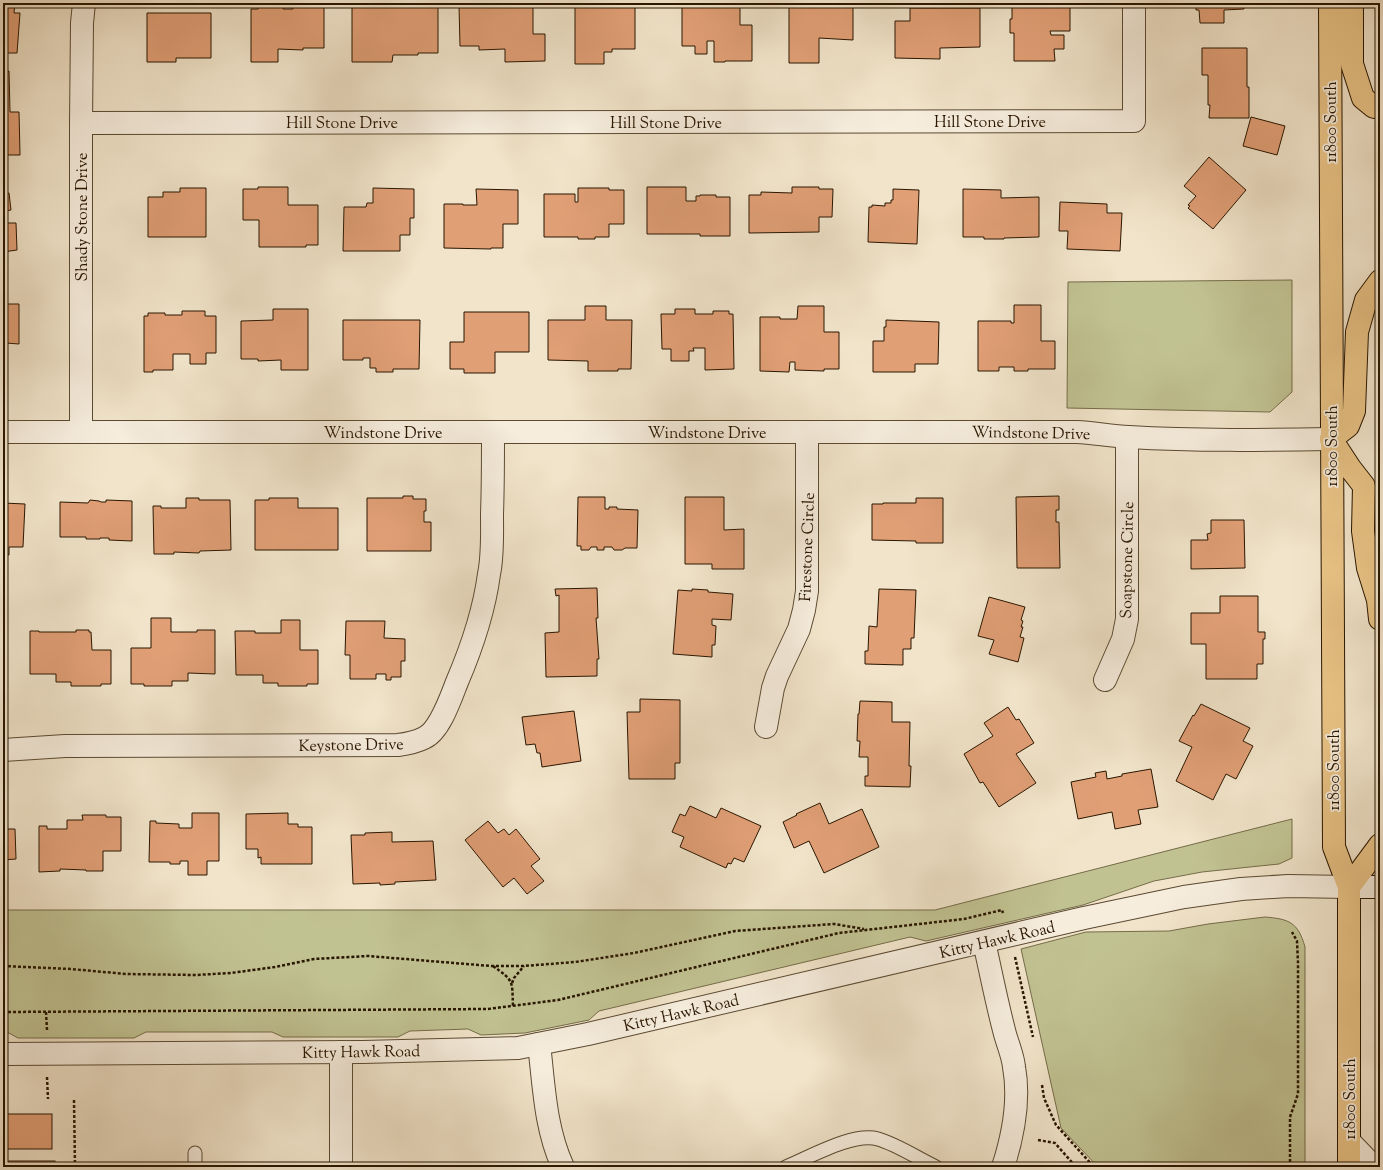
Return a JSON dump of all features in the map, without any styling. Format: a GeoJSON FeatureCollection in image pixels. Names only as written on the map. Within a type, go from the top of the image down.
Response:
{"type":"FeatureCollection","features":[{"type":"Feature","properties":{"kind":"main road","name":"11800 South"},"geometry":{"type":"LineString","coordinates":[[1330,3],[1334,847],[1349,887],[1349,1167]]}},
{"type":"Feature","properties":{"kind":"main road"},"geometry":{"type":"LineString","coordinates":[[1352,3],[1352,64],[1362,98],[1374,107],[1380,107]]}},
{"type":"Feature","properties":{"kind":"main road"},"geometry":{"type":"LineString","coordinates":[[1380,281],[1366,300],[1357,332],[1354,411],[1348,426],[1331,439],[1364,486],[1363,531],[1368,568],[1378,600],[1380,619]]}},
{"type":"Feature","properties":{"kind":"main road"},"geometry":{"type":"LineString","coordinates":[[1349,887],[1380,845]]}},
{"type":"Feature","properties":{"kind":"street","name":"Shady Stone Drive"},"geometry":{"type":"LineString","coordinates":[[82,432],[81,123],[82,23],[84,3]]}},
{"type":"Feature","properties":{"kind":"street","name":"Hill Stone Drive"},"geometry":{"type":"LineString","coordinates":[[81,123],[1134,121],[1134,3]]}},
{"type":"Feature","properties":{"kind":"street","name":"Windstone Drive"},"geometry":{"type":"LineString","coordinates":[[3,432],[1077,432],[1127,437],[1171,439],[1331,439]]}},
{"type":"Feature","properties":{"kind":"street","name":"Keystone Drive"},"geometry":{"type":"LineString","coordinates":[[3,750],[65,746],[398,745],[407,744],[426,738],[442,717],[454,690],[477,631],[490,574],[492,546],[493,432]]}},
{"type":"Feature","properties":{"kind":"street","name":"Firestone Circle"},"geometry":{"type":"LineString","coordinates":[[766,726],[773,688],[799,629],[807,590],[807,432]]}},
{"type":"Feature","properties":{"kind":"street","name":"Soapstone Circle"},"geometry":{"type":"LineString","coordinates":[[1105,680],[1123,638],[1127,619],[1127,437]]}},
{"type":"Feature","properties":{"kind":"street","name":"Kitty Hawk Road"},"geometry":{"type":"LineString","coordinates":[[3,1054],[340,1052],[518,1048],[1184,897],[1212,892],[1288,886],[1380,886]]}},
{"type":"Feature","properties":{"kind":"street"},"geometry":{"type":"LineString","coordinates":[[984,942],[1014,1067],[1016,1096],[1014,1125],[1003,1167]]}},
{"type":"Feature","properties":{"kind":"street"},"geometry":{"type":"LineString","coordinates":[[539,1044],[546,1112],[551,1134],[563,1167]]}},
{"type":"Feature","properties":{"kind":"street"},"geometry":{"type":"LineString","coordinates":[[340,1052],[341,1167]]}},
{"type":"Feature","properties":{"kind":"street"},"geometry":{"type":"LineString","coordinates":[[1349,1141],[1374,1167]]}},
{"type":"Feature","properties":{"kind":"lane"},"geometry":{"type":"LineString","coordinates":[[786,1167],[851,1139],[864,1137],[889,1143],[936,1167]]}},
{"type":"Feature","properties":{"kind":"lane"},"geometry":{"type":"LineString","coordinates":[[195,1153],[195,1167]]}},
{"type":"Feature","properties":{"kind":"path"},"geometry":{"type":"LineString","coordinates":[[3,1012],[488,1009],[558,1000],[840,933],[964,919]]}},
{"type":"Feature","properties":{"kind":"path"},"geometry":{"type":"LineString","coordinates":[[3,966],[71,969],[126,974],[196,975],[231,973],[314,959],[368,956],[492,966],[524,966],[575,962],[634,953],[734,931],[834,924],[866,930]]}},
{"type":"Feature","properties":{"kind":"path"},"geometry":{"type":"LineString","coordinates":[[1290,1167],[1290,1117],[1298,1094],[1298,963],[1297,941],[1292,932]]}},
{"type":"Feature","properties":{"kind":"path"},"geometry":{"type":"LineString","coordinates":[[1014,950],[1017,970],[1034,1044]]}},
{"type":"Feature","properties":{"kind":"path"},"geometry":{"type":"LineString","coordinates":[[492,966],[508,977],[512,984]]}},
{"type":"Feature","properties":{"kind":"path"},"geometry":{"type":"LineString","coordinates":[[513,1006],[512,984],[514,978],[524,966]]}},
{"type":"Feature","properties":{"kind":"path"},"geometry":{"type":"LineString","coordinates":[[46,1012],[47,1036]]}},
{"type":"Feature","properties":{"kind":"path"},"geometry":{"type":"LineString","coordinates":[[47,1075],[48,1099]]}},
{"type":"Feature","properties":{"kind":"path"},"geometry":{"type":"LineString","coordinates":[[1041,1082],[1044,1098],[1056,1125],[1094,1167]]}},
{"type":"Feature","properties":{"kind":"path"},"geometry":{"type":"LineString","coordinates":[[74,1100],[75,1167]]}},
{"type":"Feature","properties":{"kind":"path"},"geometry":{"type":"LineString","coordinates":[[1038,1140],[1055,1143],[1076,1167]]}},
{"type":"Feature","properties":{"kind":"green space"},"geometry":{"type":"Polygon","coordinates":[[[1292,280],[1292,392],[1270,412],[1067,408],[1068,282],[1292,280]]]}},
{"type":"Feature","properties":{"kind":"green space"},"geometry":{"type":"Polygon","coordinates":[[[1292,819],[1292,858],[1279,864],[1202,872],[1154,881],[1083,905],[926,941],[910,937],[599,1011],[589,1020],[525,1033],[481,1035],[468,1029],[410,1031],[398,1037],[283,1037],[272,1032],[146,1032],[134,1038],[18,1038],[7,1032],[3,1032],[3,910],[935,910],[1292,819]]]}},
{"type":"Feature","properties":{"kind":"green space"},"geometry":{"type":"Polygon","coordinates":[[[1265,917],[1280,919],[1291,923],[1299,932],[1305,947],[1305,1167],[1098,1167],[1061,1128],[1021,949],[1086,932],[1169,931],[1208,924],[1265,917]]]}},
{"type":"Feature","properties":{"kind":"building"},"geometry":{"type":"Polygon","coordinates":[[[3,3],[15,3],[14,13],[20,13],[17,53],[3,53],[3,3]]]}},
{"type":"Feature","properties":{"kind":"building"},"geometry":{"type":"Polygon","coordinates":[[[259,3],[283,3],[283,9],[293,9],[293,7],[324,7],[324,48],[303,48],[303,50],[278,49],[278,62],[251,62],[251,9],[258,9],[259,3]]]}},
{"type":"Feature","properties":{"kind":"building"},"geometry":{"type":"Polygon","coordinates":[[[372,3],[397,3],[397,7],[438,7],[438,53],[393,55],[392,62],[352,62],[352,7],[372,7],[372,3]]]}},
{"type":"Feature","properties":{"kind":"building"},"geometry":{"type":"Polygon","coordinates":[[[504,3],[526,3],[526,5],[533,5],[533,34],[545,34],[545,61],[505,62],[505,49],[479,50],[479,46],[460,46],[459,6],[504,5],[504,3]]]}},
{"type":"Feature","properties":{"kind":"building"},"geometry":{"type":"Polygon","coordinates":[[[699,3],[740,4],[740,25],[752,25],[752,61],[714,62],[714,41],[707,41],[707,54],[695,54],[695,46],[682,46],[682,5],[699,5],[699,3]]]}},
{"type":"Feature","properties":{"kind":"building"},"geometry":{"type":"Polygon","coordinates":[[[789,3],[853,3],[853,40],[819,38],[819,63],[789,63],[789,3]]]}},
{"type":"Feature","properties":{"kind":"building"},"geometry":{"type":"Polygon","coordinates":[[[1196,3],[1244,3],[1244,9],[1224,10],[1224,23],[1200,23],[1199,10],[1196,10],[1196,3]]]}},
{"type":"Feature","properties":{"kind":"building"},"geometry":{"type":"Polygon","coordinates":[[[1012,4],[1070,4],[1070,31],[1050,31],[1051,35],[1064,35],[1064,49],[1054,49],[1055,61],[1014,61],[1014,33],[1010,33],[1012,4]]]}},
{"type":"Feature","properties":{"kind":"building"},"geometry":{"type":"Polygon","coordinates":[[[575,7],[635,7],[635,49],[612,49],[612,52],[604,52],[604,64],[575,64],[575,7]]]}},
{"type":"Feature","properties":{"kind":"building"},"geometry":{"type":"Polygon","coordinates":[[[910,8],[980,8],[980,47],[940,48],[940,59],[895,58],[895,21],[910,21],[910,8]]]}},
{"type":"Feature","properties":{"kind":"building"},"geometry":{"type":"Polygon","coordinates":[[[147,13],[211,13],[211,58],[176,58],[176,62],[147,62],[147,13]]]}},
{"type":"Feature","properties":{"kind":"building"},"geometry":{"type":"Polygon","coordinates":[[[1202,48],[1247,48],[1249,118],[1209,118],[1210,105],[1208,105],[1208,75],[1202,75],[1202,48]]]}},
{"type":"Feature","properties":{"kind":"building"},"geometry":{"type":"Polygon","coordinates":[[[3,71],[9,71],[10,112],[19,112],[20,155],[3,155],[3,71]]]}},
{"type":"Feature","properties":{"kind":"building"},"geometry":{"type":"Polygon","coordinates":[[[1251,117],[1285,126],[1277,155],[1243,146],[1251,117]]]}},
{"type":"Feature","properties":{"kind":"building"},"geometry":{"type":"Polygon","coordinates":[[[1209,157],[1246,190],[1213,229],[1188,208],[1190,206],[1188,205],[1196,196],[1184,186],[1209,157]]]}},
{"type":"Feature","properties":{"kind":"building"},"geometry":{"type":"Polygon","coordinates":[[[3,182],[7,182],[7,193],[9,193],[11,210],[4,211],[4,223],[16,223],[17,250],[3,252],[3,182]]]}},
{"type":"Feature","properties":{"kind":"building"},"geometry":{"type":"Polygon","coordinates":[[[258,187],[288,187],[288,205],[318,205],[318,245],[306,245],[306,247],[259,247],[259,220],[243,220],[243,189],[258,189],[258,187]]]}},
{"type":"Feature","properties":{"kind":"building"},"geometry":{"type":"Polygon","coordinates":[[[647,187],[686,187],[686,201],[696,201],[696,196],[700,195],[730,197],[730,236],[700,236],[700,234],[647,234],[647,187]]]}},
{"type":"Feature","properties":{"kind":"building"},"geometry":{"type":"Polygon","coordinates":[[[792,187],[819,187],[819,189],[833,189],[832,217],[819,217],[819,232],[749,233],[749,195],[761,195],[761,192],[792,193],[792,187]]]}},
{"type":"Feature","properties":{"kind":"building"},"geometry":{"type":"Polygon","coordinates":[[[180,188],[206,188],[206,237],[148,237],[148,197],[163,197],[163,192],[180,192],[180,188]]]}},
{"type":"Feature","properties":{"kind":"building"},"geometry":{"type":"Polygon","coordinates":[[[373,188],[414,189],[414,218],[410,218],[410,235],[400,235],[400,251],[343,251],[344,207],[366,207],[367,203],[373,203],[373,188]]]}},
{"type":"Feature","properties":{"kind":"building"},"geometry":{"type":"Polygon","coordinates":[[[578,188],[609,188],[609,190],[624,190],[624,224],[609,224],[609,237],[578,239],[578,237],[544,237],[544,194],[575,194],[575,202],[578,202],[578,188]]]}},
{"type":"Feature","properties":{"kind":"building"},"geometry":{"type":"Polygon","coordinates":[[[476,189],[518,190],[518,224],[503,224],[503,248],[444,248],[444,204],[477,205],[476,189]]]}},
{"type":"Feature","properties":{"kind":"building"},"geometry":{"type":"Polygon","coordinates":[[[893,189],[919,190],[917,244],[868,242],[869,207],[872,207],[872,205],[885,206],[885,203],[891,203],[891,200],[893,200],[893,189]]]}},
{"type":"Feature","properties":{"kind":"building"},"geometry":{"type":"Polygon","coordinates":[[[963,189],[1001,190],[1001,198],[1039,197],[1039,237],[984,239],[984,237],[963,237],[963,189]]]}},
{"type":"Feature","properties":{"kind":"building"},"geometry":{"type":"Polygon","coordinates":[[[1060,202],[1107,204],[1107,213],[1122,213],[1120,251],[1067,249],[1068,231],[1059,231],[1060,202]]]}},
{"type":"Feature","properties":{"kind":"building"},"geometry":{"type":"Polygon","coordinates":[[[3,304],[19,304],[19,344],[6,343],[5,356],[3,356],[3,304]]]}},
{"type":"Feature","properties":{"kind":"building"},"geometry":{"type":"Polygon","coordinates":[[[1014,305],[1041,305],[1041,341],[1055,341],[1055,369],[1028,369],[1028,371],[1014,371],[1014,367],[999,367],[999,371],[978,371],[978,321],[1011,321],[1011,323],[1014,323],[1014,305]]]}},
{"type":"Feature","properties":{"kind":"building"},"geometry":{"type":"Polygon","coordinates":[[[585,306],[606,306],[606,320],[632,320],[631,369],[618,369],[618,371],[588,371],[588,361],[548,360],[548,320],[585,320],[585,306]]]}},
{"type":"Feature","properties":{"kind":"building"},"geometry":{"type":"Polygon","coordinates":[[[798,306],[824,306],[824,332],[839,332],[839,369],[824,369],[824,371],[795,370],[795,362],[790,362],[789,372],[760,371],[760,317],[797,319],[798,306]]]}},
{"type":"Feature","properties":{"kind":"building"},"geometry":{"type":"Polygon","coordinates":[[[273,309],[308,309],[308,370],[281,370],[281,360],[258,361],[258,359],[241,359],[241,321],[273,320],[273,309]]]}},
{"type":"Feature","properties":{"kind":"building"},"geometry":{"type":"Polygon","coordinates":[[[675,309],[695,309],[695,314],[713,314],[713,311],[729,311],[729,314],[733,314],[734,369],[705,370],[705,348],[693,348],[694,351],[689,351],[689,361],[671,361],[671,349],[662,349],[661,314],[675,314],[675,309]]]}},
{"type":"Feature","properties":{"kind":"building"},"geometry":{"type":"Polygon","coordinates":[[[182,311],[205,311],[205,316],[216,316],[216,353],[206,353],[206,364],[190,364],[190,354],[173,354],[173,370],[153,370],[153,372],[144,372],[144,316],[148,316],[148,313],[182,315],[182,311]]]}},
{"type":"Feature","properties":{"kind":"building"},"geometry":{"type":"Polygon","coordinates":[[[464,312],[529,312],[529,352],[495,352],[495,373],[464,373],[464,369],[450,369],[450,342],[464,342],[464,312]]]}},
{"type":"Feature","properties":{"kind":"building"},"geometry":{"type":"Polygon","coordinates":[[[343,320],[420,320],[419,369],[393,369],[393,372],[376,372],[376,368],[370,368],[370,358],[363,358],[363,360],[343,360],[343,320]]]}},
{"type":"Feature","properties":{"kind":"building"},"geometry":{"type":"Polygon","coordinates":[[[886,320],[939,322],[938,364],[915,364],[915,372],[873,372],[873,341],[884,341],[884,327],[886,327],[886,320]]]}},
{"type":"Feature","properties":{"kind":"building"},"geometry":{"type":"Polygon","coordinates":[[[403,496],[413,496],[413,499],[426,499],[424,522],[431,522],[431,551],[367,551],[367,498],[403,498],[403,496]]]}},
{"type":"Feature","properties":{"kind":"building"},"geometry":{"type":"Polygon","coordinates":[[[1059,496],[1059,510],[1056,510],[1056,522],[1059,522],[1060,568],[1017,568],[1016,497],[1059,496]]]}},
{"type":"Feature","properties":{"kind":"building"},"geometry":{"type":"Polygon","coordinates":[[[578,497],[605,497],[605,509],[609,509],[609,507],[617,507],[617,509],[638,510],[637,548],[614,550],[612,547],[604,547],[604,550],[597,550],[597,547],[591,547],[589,550],[581,550],[581,546],[577,546],[578,497]]]}},
{"type":"Feature","properties":{"kind":"building"},"geometry":{"type":"Polygon","coordinates":[[[685,497],[724,497],[724,530],[744,529],[744,569],[712,569],[712,564],[685,564],[685,497]]]}},
{"type":"Feature","properties":{"kind":"building"},"geometry":{"type":"Polygon","coordinates":[[[186,498],[199,498],[199,500],[230,500],[231,550],[200,551],[199,553],[174,552],[174,554],[154,554],[153,506],[161,506],[161,508],[186,508],[186,498]]]}},
{"type":"Feature","properties":{"kind":"building"},"geometry":{"type":"Polygon","coordinates":[[[269,498],[298,498],[298,508],[338,508],[338,550],[255,550],[255,500],[269,500],[269,498]]]}},
{"type":"Feature","properties":{"kind":"building"},"geometry":{"type":"Polygon","coordinates":[[[916,498],[943,498],[943,543],[872,540],[872,504],[916,503],[916,498]]]}},
{"type":"Feature","properties":{"kind":"building"},"geometry":{"type":"Polygon","coordinates":[[[90,500],[101,502],[106,502],[106,500],[132,501],[132,541],[109,540],[109,538],[86,539],[86,537],[60,537],[60,502],[88,503],[90,500]]]}},
{"type":"Feature","properties":{"kind":"building"},"geometry":{"type":"Polygon","coordinates":[[[3,503],[25,504],[23,547],[9,547],[9,555],[3,555],[3,503]]]}},
{"type":"Feature","properties":{"kind":"building"},"geometry":{"type":"Polygon","coordinates":[[[1211,520],[1244,520],[1245,568],[1191,569],[1191,540],[1208,540],[1207,534],[1211,533],[1211,520]]]}},
{"type":"Feature","properties":{"kind":"building"},"geometry":{"type":"Polygon","coordinates":[[[597,588],[598,618],[596,618],[599,659],[597,659],[597,676],[546,677],[545,633],[559,632],[559,595],[556,596],[555,589],[597,588]]]}},
{"type":"Feature","properties":{"kind":"building"},"geometry":{"type":"Polygon","coordinates":[[[692,589],[733,594],[731,620],[712,619],[712,625],[716,626],[715,645],[712,645],[712,657],[673,654],[678,590],[692,591],[692,589]]]}},
{"type":"Feature","properties":{"kind":"building"},"geometry":{"type":"Polygon","coordinates":[[[879,589],[916,590],[914,638],[911,638],[911,649],[903,649],[903,665],[865,664],[865,651],[868,651],[869,626],[877,627],[879,589]]]}},
{"type":"Feature","properties":{"kind":"building"},"geometry":{"type":"Polygon","coordinates":[[[1220,596],[1258,596],[1258,632],[1265,632],[1265,639],[1263,639],[1263,664],[1257,664],[1257,679],[1206,679],[1206,644],[1191,644],[1191,613],[1220,613],[1220,596]]]}},
{"type":"Feature","properties":{"kind":"building"},"geometry":{"type":"Polygon","coordinates":[[[989,597],[1025,607],[1021,620],[1023,621],[1021,627],[1023,627],[1020,637],[1024,638],[1018,662],[989,654],[994,640],[978,636],[989,597]]]}},
{"type":"Feature","properties":{"kind":"building"},"geometry":{"type":"Polygon","coordinates":[[[151,618],[171,618],[171,632],[215,630],[215,674],[188,673],[188,681],[172,681],[172,686],[144,686],[144,684],[131,684],[131,648],[151,648],[151,618]]]}},
{"type":"Feature","properties":{"kind":"building"},"geometry":{"type":"Polygon","coordinates":[[[281,620],[300,620],[300,650],[318,650],[318,684],[307,684],[307,686],[278,686],[278,683],[263,683],[263,675],[236,675],[235,631],[281,633],[281,620]]]}},
{"type":"Feature","properties":{"kind":"building"},"geometry":{"type":"Polygon","coordinates":[[[346,621],[385,621],[384,638],[405,639],[405,661],[401,661],[401,677],[391,677],[391,680],[386,680],[386,674],[376,674],[376,679],[350,679],[350,655],[345,655],[346,621]]]}},
{"type":"Feature","properties":{"kind":"building"},"geometry":{"type":"Polygon","coordinates":[[[76,630],[89,630],[89,632],[91,632],[92,650],[111,650],[111,684],[101,684],[101,686],[71,686],[71,682],[56,682],[56,674],[30,674],[30,631],[76,632],[76,630]]]}},
{"type":"Feature","properties":{"kind":"building"},"geometry":{"type":"Polygon","coordinates":[[[640,699],[680,700],[680,763],[675,763],[675,779],[629,779],[627,712],[640,712],[640,699]]]}},
{"type":"Feature","properties":{"kind":"building"},"geometry":{"type":"Polygon","coordinates":[[[860,701],[892,702],[892,722],[910,722],[910,787],[865,786],[865,776],[868,776],[868,757],[859,757],[860,741],[857,741],[860,701]]]}},
{"type":"Feature","properties":{"kind":"building"},"geometry":{"type":"Polygon","coordinates":[[[1201,704],[1250,728],[1243,741],[1253,746],[1236,779],[1226,774],[1213,800],[1176,781],[1192,747],[1179,741],[1193,715],[1194,716],[1201,704]]]}},
{"type":"Feature","properties":{"kind":"building"},"geometry":{"type":"Polygon","coordinates":[[[1008,707],[1016,720],[1019,719],[1034,743],[1016,754],[1036,783],[999,807],[983,782],[980,783],[964,754],[993,736],[984,723],[1008,707]]]}},
{"type":"Feature","properties":{"kind":"building"},"geometry":{"type":"Polygon","coordinates":[[[574,711],[581,761],[542,767],[540,753],[537,753],[535,744],[526,745],[522,717],[574,711]]]}},
{"type":"Feature","properties":{"kind":"building"},"geometry":{"type":"Polygon","coordinates":[[[1151,769],[1158,807],[1138,810],[1141,824],[1115,829],[1112,812],[1078,819],[1071,782],[1096,777],[1095,773],[1106,771],[1107,779],[1122,776],[1122,774],[1151,769]]]}},
{"type":"Feature","properties":{"kind":"building"},"geometry":{"type":"Polygon","coordinates":[[[820,803],[829,824],[862,809],[879,847],[824,873],[809,841],[794,848],[783,822],[820,803]]]}},
{"type":"Feature","properties":{"kind":"building"},"geometry":{"type":"Polygon","coordinates":[[[690,806],[716,818],[721,808],[761,826],[744,862],[734,858],[731,864],[728,863],[726,868],[680,847],[684,837],[672,832],[680,814],[685,816],[690,806]]]}},
{"type":"Feature","properties":{"kind":"building"},"geometry":{"type":"Polygon","coordinates":[[[192,813],[219,813],[219,861],[207,861],[207,875],[188,875],[188,861],[180,861],[180,864],[170,864],[170,862],[149,862],[150,821],[156,821],[156,823],[179,824],[179,828],[192,828],[192,813]]]}},
{"type":"Feature","properties":{"kind":"building"},"geometry":{"type":"Polygon","coordinates":[[[288,813],[288,824],[298,824],[298,827],[312,827],[312,864],[261,864],[261,857],[258,858],[258,849],[246,849],[246,814],[288,813]]]}},
{"type":"Feature","properties":{"kind":"building"},"geometry":{"type":"Polygon","coordinates":[[[82,815],[106,815],[106,817],[121,817],[121,851],[103,851],[103,871],[60,869],[60,871],[39,872],[39,826],[47,826],[47,829],[67,829],[67,820],[83,820],[82,815]]]}},
{"type":"Feature","properties":{"kind":"building"},"geometry":{"type":"Polygon","coordinates":[[[488,821],[498,833],[504,829],[509,835],[516,829],[540,859],[531,866],[544,881],[527,894],[514,878],[503,887],[465,840],[488,821]]]}},
{"type":"Feature","properties":{"kind":"building"},"geometry":{"type":"Polygon","coordinates":[[[3,829],[15,829],[16,859],[3,860],[3,829]]]}},
{"type":"Feature","properties":{"kind":"building"},"geometry":{"type":"Polygon","coordinates":[[[392,832],[392,842],[433,841],[436,880],[395,882],[395,884],[380,885],[380,883],[353,884],[351,835],[392,832]]]}},
{"type":"Feature","properties":{"kind":"building"},"geometry":{"type":"Polygon","coordinates":[[[3,1114],[52,1114],[52,1149],[3,1149],[3,1114]]]}},
{"type":"Feature","properties":{"kind":"building"},"geometry":{"type":"Polygon","coordinates":[[[3,1161],[55,1161],[55,1167],[3,1167],[3,1161]]]}}]}
